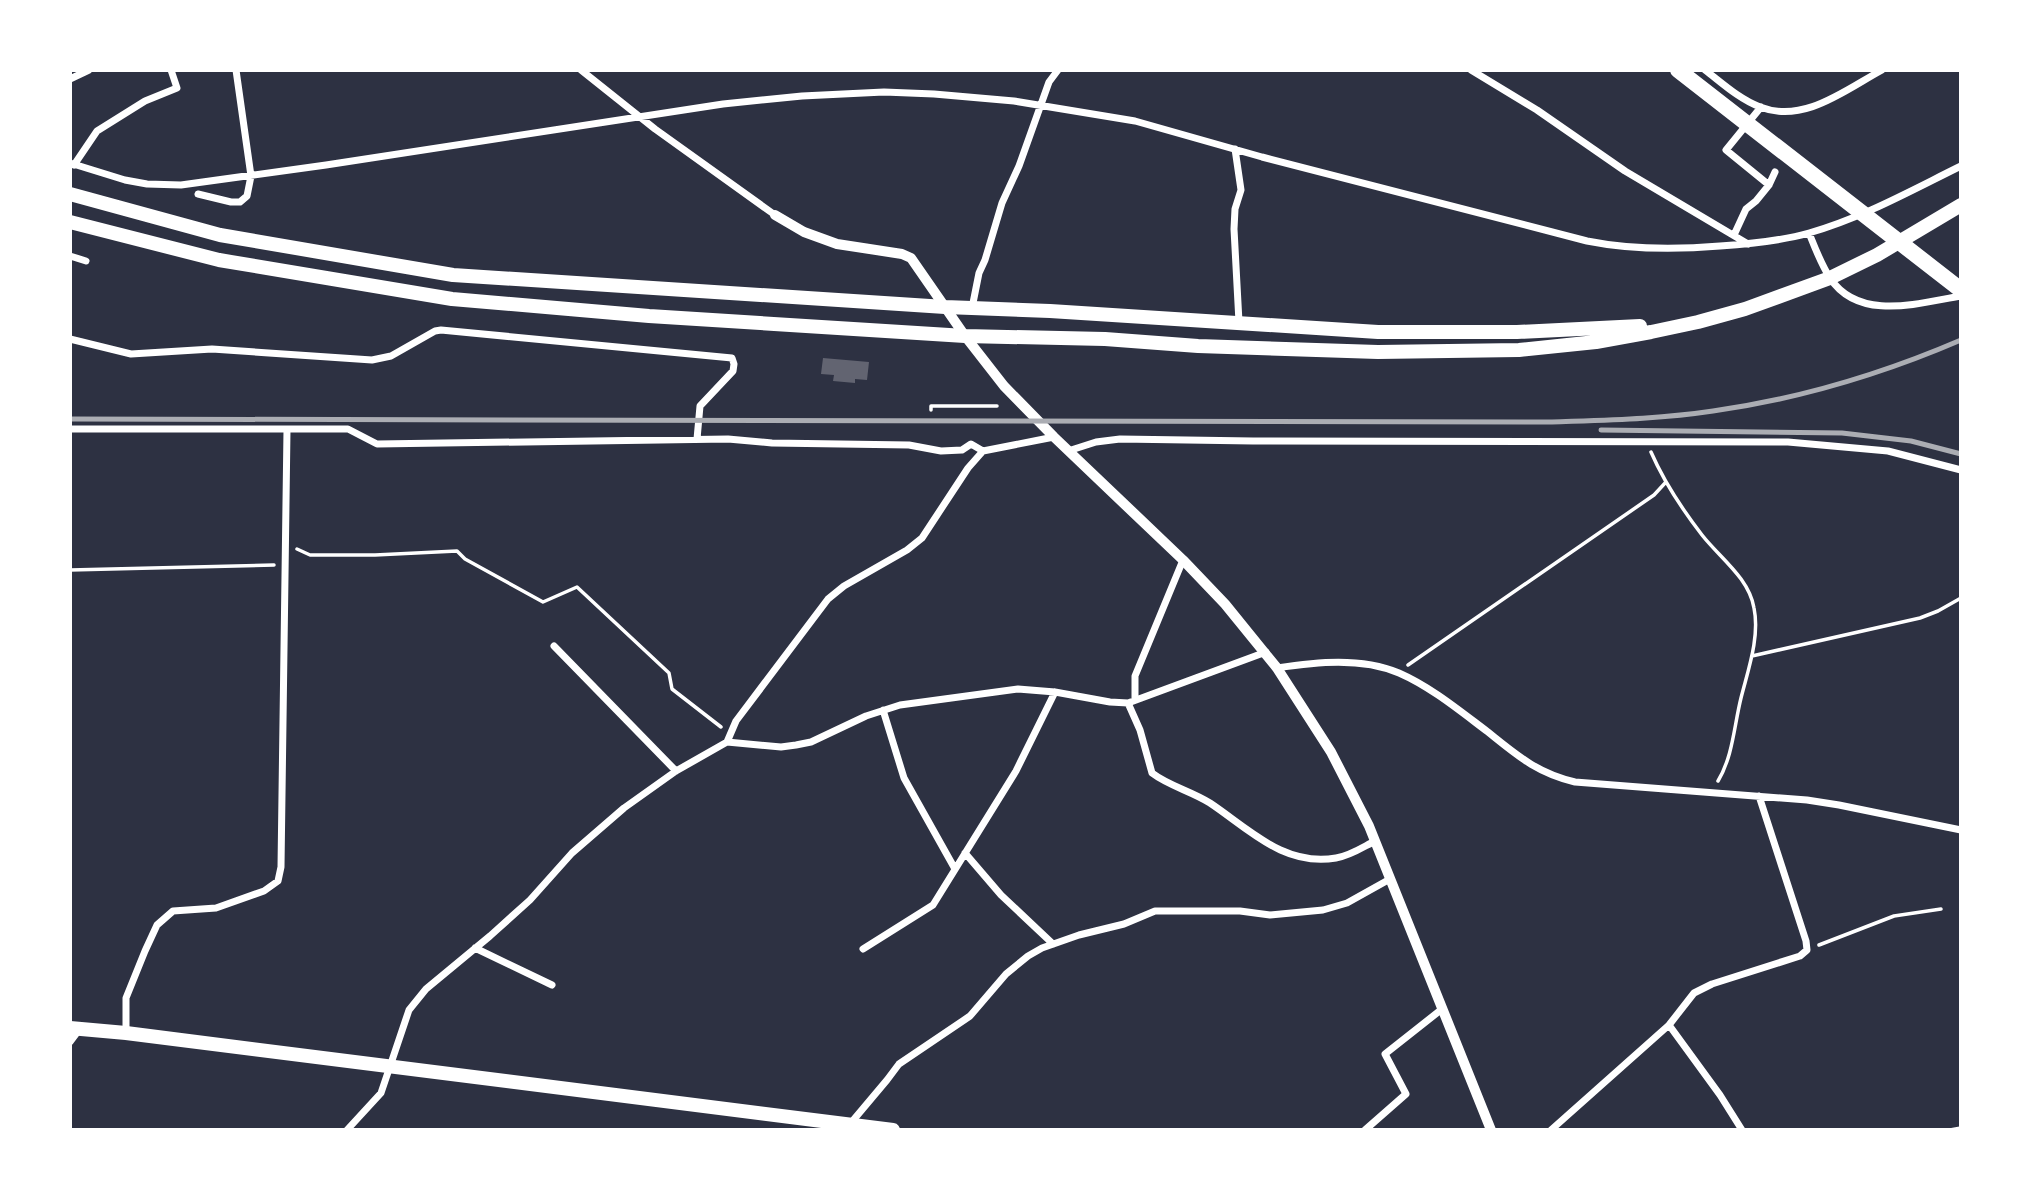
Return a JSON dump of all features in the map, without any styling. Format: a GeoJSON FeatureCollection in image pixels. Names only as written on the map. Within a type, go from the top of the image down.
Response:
{"type":"FeatureCollection","features":[{"type":"Feature","properties":{"kind":"highway"},"geometry":{"type":"LineString","coordinates":[[1678,70],[1961,290]]}},
{"type":"Feature","properties":{"kind":"highway"},"geometry":{"type":"LineString","coordinates":[[70,194],[220,235],[453,275],[1378,332],[1593,330],[1698,322]]}},
{"type":"Feature","properties":{"kind":"highway"},"geometry":{"type":"LineString","coordinates":[[70,222],[219,260],[452,299],[649,316],[965,336],[1105,339],[1198,346],[1378,352],[1519,350],[1596,342],[1698,322],[1745,309],[1830,278],[1877,255],[1961,205]]}},
{"type":"Feature","properties":{"kind":"highway"},"geometry":{"type":"LineString","coordinates":[[75,1028],[849,1127],[893,1130]]}},
{"type":"Feature","properties":{"kind":"street"},"geometry":{"type":"LineString","coordinates":[[70,79],[89,70]]}},
{"type":"Feature","properties":{"kind":"street"},"geometry":{"type":"LineString","coordinates":[[171,70],[177,89],[145,102],[97,131],[72,164],[125,180],[181,185],[723,104],[802,96],[884,92],[1042,105],[1135,121],[1516,224],[1619,248],[1673,250],[1749,244],[1809,233],[1845,221],[1961,166]]}},
{"type":"Feature","properties":{"kind":"street"},"geometry":{"type":"LineString","coordinates":[[198,194],[231,202],[240,202],[247,196],[250,176],[236,70]]}},
{"type":"Feature","properties":{"kind":"street"},"geometry":{"type":"LineString","coordinates":[[581,70],[640,117],[775,215],[804,232],[837,244],[902,254],[911,258],[965,336],[1004,386],[1225,604],[1277,668],[1350,787],[1375,841],[1490,1130]]}},
{"type":"Feature","properties":{"kind":"street"},"geometry":{"type":"LineString","coordinates":[[972,308],[979,273],[1002,203],[1019,166],[1049,82],[1058,70]]}},
{"type":"Feature","properties":{"kind":"street"},"geometry":{"type":"LineString","coordinates":[[1471,70],[1537,110],[1625,171],[1749,244]]}},
{"type":"Feature","properties":{"kind":"street"},"geometry":{"type":"LineString","coordinates":[[1705,70],[1740,97],[1760,107],[1785,112],[1817,105],[1882,70]]}},
{"type":"Feature","properties":{"kind":"street"},"geometry":{"type":"LineString","coordinates":[[1760,107],[1726,150],[1769,185]]}},
{"type":"Feature","properties":{"kind":"street"},"geometry":{"type":"LineString","coordinates":[[1235,149],[1241,190],[1235,209],[1234,229],[1239,322]]}},
{"type":"Feature","properties":{"kind":"street"},"geometry":{"type":"LineString","coordinates":[[1734,235],[1746,209],[1769,185],[1775,172]]}},
{"type":"Feature","properties":{"kind":"street"},"geometry":{"type":"LineString","coordinates":[[1809,233],[1830,278],[1843,292],[1861,301],[1893,307],[1961,296]]}},
{"type":"Feature","properties":{"kind":"street"},"geometry":{"type":"LineString","coordinates":[[70,256],[86,261]]}},
{"type":"Feature","properties":{"kind":"street"},"geometry":{"type":"LineString","coordinates":[[70,339],[131,354],[212,349],[372,360],[391,356],[435,331],[442,330],[732,358],[733,371],[700,406],[696,439]]}},
{"type":"Feature","properties":{"kind":"street"},"geometry":{"type":"LineString","coordinates":[[70,429],[348,429],[377,444],[728,439],[772,443],[909,444],[941,451],[962,450],[971,444],[984,451]]}},
{"type":"Feature","properties":{"kind":"street"},"geometry":{"type":"LineString","coordinates":[[126,1033],[126,998],[157,925],[173,912],[216,908],[264,891],[278,881],[281,867],[287,430]]}},
{"type":"Feature","properties":{"kind":"street"},"geometry":{"type":"LineString","coordinates":[[347,1130],[382,1093],[410,1010],[426,989],[530,900],[572,853],[624,808],[728,738],[736,721],[828,599],[844,586],[907,550],[922,538],[968,468],[984,451],[1054,437]]}},
{"type":"Feature","properties":{"kind":"street"},"geometry":{"type":"LineString","coordinates":[[1068,451],[1096,442],[1120,439],[1788,442],[1888,451],[1961,470]]}},
{"type":"Feature","properties":{"kind":"street"},"geometry":{"type":"LineString","coordinates":[[1183,560],[1135,676],[1132,702],[1152,773],[1208,802],[1283,853],[1301,858],[1336,858],[1375,841]]}},
{"type":"Feature","properties":{"kind":"street"},"geometry":{"type":"LineString","coordinates":[[554,646],[676,772]]}},
{"type":"Feature","properties":{"kind":"street"},"geometry":{"type":"LineString","coordinates":[[728,738],[781,747],[796,745],[811,742],[866,716],[900,705],[1018,689],[1055,692],[1110,702],[1132,702],[1265,652]]}},
{"type":"Feature","properties":{"kind":"street"},"geometry":{"type":"LineString","coordinates":[[1277,668],[1326,662],[1352,663],[1397,672],[1444,699],[1534,768],[1553,777],[1609,786],[1712,791],[1839,805],[1961,830]]}},
{"type":"Feature","properties":{"kind":"street"},"geometry":{"type":"LineString","coordinates":[[863,949],[933,905],[1016,771],[1055,692]]}},
{"type":"Feature","properties":{"kind":"street"},"geometry":{"type":"LineString","coordinates":[[883,710],[904,778],[955,869]]}},
{"type":"Feature","properties":{"kind":"street"},"geometry":{"type":"LineString","coordinates":[[1551,1130],[1668,1026],[1701,988],[1800,956],[1807,950],[1759,796]]}},
{"type":"Feature","properties":{"kind":"street"},"geometry":{"type":"LineString","coordinates":[[965,853],[1001,895],[1053,944]]}},
{"type":"Feature","properties":{"kind":"street"},"geometry":{"type":"LineString","coordinates":[[849,1127],[899,1063],[970,1016],[1016,965],[1053,944],[1124,924],[1155,911],[1240,911],[1270,915],[1323,910],[1348,903],[1390,879]]}},
{"type":"Feature","properties":{"kind":"street"},"geometry":{"type":"LineString","coordinates":[[475,948],[552,985]]}},
{"type":"Feature","properties":{"kind":"street"},"geometry":{"type":"LineString","coordinates":[[1365,1130],[1406,1094],[1385,1054],[1442,1009]]}},
{"type":"Feature","properties":{"kind":"street"},"geometry":{"type":"LineString","coordinates":[[1668,1026],[1720,1095],[1742,1130]]}},
{"type":"Feature","properties":{"kind":"street"},"geometry":{"type":"LineString","coordinates":[[70,1042],[75,1028]]}},
{"type":"Feature","properties":{"kind":"path"},"geometry":{"type":"LineString","coordinates":[[932,410],[932,407],[997,406]]}},
{"type":"Feature","properties":{"kind":"path"},"geometry":{"type":"LineString","coordinates":[[1646,441],[1666,482],[1704,538],[1725,563],[1738,573],[1755,609],[1752,656],[1730,755],[1712,791]]}},
{"type":"Feature","properties":{"kind":"path"},"geometry":{"type":"LineString","coordinates":[[1397,672],[1654,495],[1666,482]]}},
{"type":"Feature","properties":{"kind":"path"},"geometry":{"type":"LineString","coordinates":[[297,549],[310,555],[457,551],[465,559],[543,602],[578,587],[669,673],[672,689],[728,738]]}},
{"type":"Feature","properties":{"kind":"path"},"geometry":{"type":"LineString","coordinates":[[70,570],[285,565]]}},
{"type":"Feature","properties":{"kind":"path"},"geometry":{"type":"LineString","coordinates":[[1752,656],[1920,618],[1961,598]]}},
{"type":"Feature","properties":{"kind":"path"},"geometry":{"type":"LineString","coordinates":[[1807,950],[1894,916],[1941,909]]}},
{"type":"Feature","properties":{"kind":"path"},"geometry":{"type":"LineString","coordinates":[[1950,1130],[1961,1128]]}},
{"type":"Feature","properties":{"kind":"building"},"geometry":{"type":"Polygon","coordinates":[[[823,358],[869,362],[867,380],[855,379],[855,383],[833,381],[834,375],[821,374],[823,358]]]}},
{"type":"Feature","properties":{"kind":"railway"},"geometry":{"type":"LineString","coordinates":[[70,419],[1613,420],[1693,414],[1777,400],[1901,364],[1961,340]]}},
{"type":"Feature","properties":{"kind":"railway"},"geometry":{"type":"LineString","coordinates":[[1601,430],[1842,433],[1911,441],[1961,454]]}}]}
